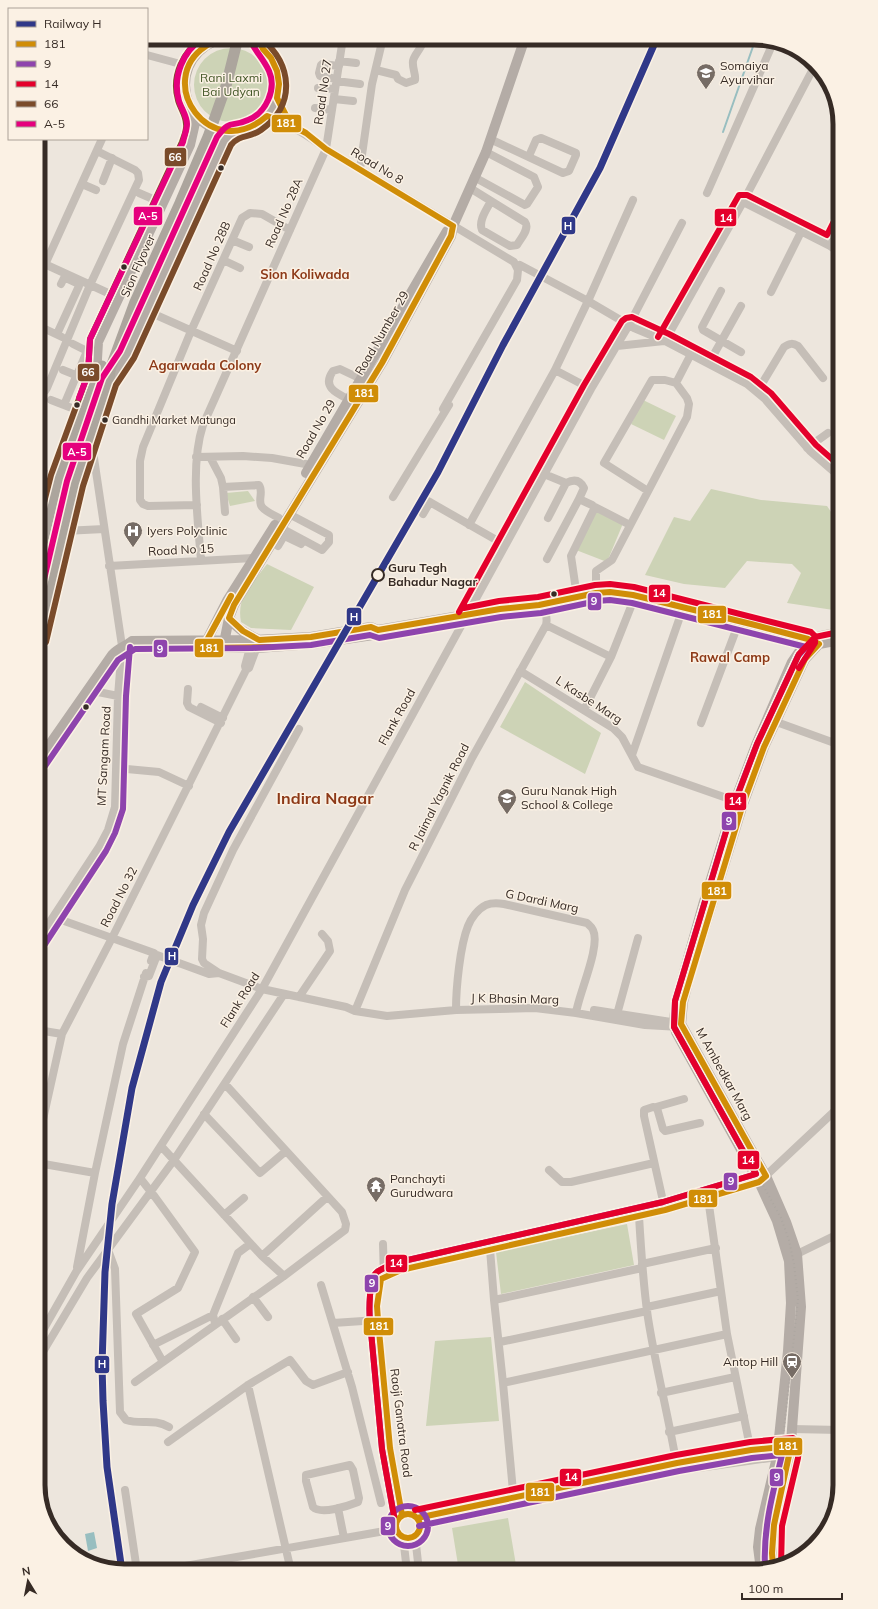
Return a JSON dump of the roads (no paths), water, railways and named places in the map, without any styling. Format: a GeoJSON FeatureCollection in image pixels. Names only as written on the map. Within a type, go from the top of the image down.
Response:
{"type":"FeatureCollection","features":[{"type":"Feature","properties":{"kind":"highway","name":"Sion Flyover"},"geometry":{"type":"LineString","coordinates":[[103,366],[200,146],[223,82],[232,45]]}},
{"type":"Feature","properties":{"kind":"highway","name":"Sion Flyover"},"geometry":{"type":"LineString","coordinates":[[103,366],[135,302],[208,137],[226,86],[236,45]]}},
{"type":"Feature","properties":{"kind":"highway"},"geometry":{"type":"LineString","coordinates":[[45,531],[58,478],[94,381],[103,366]]}},
{"type":"Feature","properties":{"kind":"highway"},"geometry":{"type":"LineString","coordinates":[[45,611],[75,484],[108,383],[103,366]]}},
{"type":"Feature","properties":{"kind":"highway"},"geometry":{"type":"LineString","coordinates":[[94,381],[108,383]]}},
{"type":"Feature","properties":{"kind":"main road"},"geometry":{"type":"LineString","coordinates":[[103,366],[98,342],[190,145],[195,123],[193,112],[186,98],[184,84],[188,66],[202,48],[208,45]]}},
{"type":"Feature","properties":{"kind":"main road"},"geometry":{"type":"LineString","coordinates":[[256,45],[263,49]]}},
{"type":"Feature","properties":{"kind":"main road"},"geometry":{"type":"LineString","coordinates":[[193,112],[203,122],[216,129],[231,132],[245,130],[257,125],[267,116],[277,98],[279,84],[277,71],[271,58],[261,45]]}},
{"type":"Feature","properties":{"kind":"main road","name":"Road Number 29"},"geometry":{"type":"LineString","coordinates":[[223,644],[229,618],[234,605],[257,560],[281,529],[314,466],[353,401],[382,363],[452,236],[453,226],[486,152],[523,45]]}},
{"type":"Feature","properties":{"kind":"main road"},"geometry":{"type":"LineString","coordinates":[[108,383],[127,355],[218,152],[231,132]]}},
{"type":"Feature","properties":{"kind":"main road","name":"Road No 29"},"geometry":{"type":"LineString","coordinates":[[353,401],[361,379],[446,233],[453,226]]}},
{"type":"Feature","properties":{"kind":"main road","name":"Road No 29"},"geometry":{"type":"LineString","coordinates":[[207,644],[227,601],[281,529],[314,466]]}},
{"type":"Feature","properties":{"kind":"main road"},"geometry":{"type":"LineString","coordinates":[[45,752],[112,655],[132,641],[255,644],[311,640],[363,633],[371,627],[378,630],[500,609],[539,605],[596,593],[610,592],[633,596],[808,639],[819,644],[833,641]]}},
{"type":"Feature","properties":{"kind":"main road"},"geometry":{"type":"LineString","coordinates":[[229,618],[255,644]]}},
{"type":"Feature","properties":{"kind":"main road"},"geometry":{"type":"LineString","coordinates":[[772,720],[792,662],[808,639],[833,634]]}},
{"type":"Feature","properties":{"kind":"main road","name":"M Ambedkar Marg"},"geometry":{"type":"LineString","coordinates":[[773,1561],[774,1524],[790,1451],[792,1429],[794,1339],[801,1307],[797,1254],[786,1222],[678,1025],[683,1002],[739,802],[764,747],[772,720],[805,659],[819,644]]}},
{"type":"Feature","properties":{"kind":"main road"},"geometry":{"type":"LineString","coordinates":[[760,1563],[758,1547],[760,1529],[777,1457],[794,1339],[789,1260],[763,1179]]}},
{"type":"Feature","properties":{"kind":"street","name":"Road No 27"},"geometry":{"type":"LineString","coordinates":[[326,149],[342,45]]}},
{"type":"Feature","properties":{"kind":"street"},"geometry":{"type":"LineString","coordinates":[[360,169],[376,70],[382,45]]}},
{"type":"Feature","properties":{"kind":"street"},"geometry":{"type":"LineString","coordinates":[[376,70],[393,74],[406,83],[415,80],[416,76],[413,67],[413,60],[421,45]]}},
{"type":"Feature","properties":{"kind":"street"},"geometry":{"type":"LineString","coordinates":[[707,193],[771,47]]}},
{"type":"Feature","properties":{"kind":"street"},"geometry":{"type":"LineString","coordinates":[[148,55],[188,66]]}},
{"type":"Feature","properties":{"kind":"street"},"geometry":{"type":"LineString","coordinates":[[356,63],[322,64],[319,72],[320,76],[336,81],[360,84]]}},
{"type":"Feature","properties":{"kind":"street"},"geometry":{"type":"LineString","coordinates":[[665,341],[742,202],[812,70]]}},
{"type":"Feature","properties":{"kind":"street"},"geometry":{"type":"LineString","coordinates":[[318,88],[336,81],[351,78]]}},
{"type":"Feature","properties":{"kind":"street"},"geometry":{"type":"LineString","coordinates":[[277,98],[291,125]]}},
{"type":"Feature","properties":{"kind":"street"},"geometry":{"type":"LineString","coordinates":[[334,99],[353,102]]}},
{"type":"Feature","properties":{"kind":"street"},"geometry":{"type":"LineString","coordinates":[[315,108],[332,110]]}},
{"type":"Feature","properties":{"kind":"street","name":"Road No 8"},"geometry":{"type":"LineString","coordinates":[[267,116],[291,125],[306,133],[326,149],[453,226],[517,264],[562,286],[631,327]]}},
{"type":"Feature","properties":{"kind":"street"},"geometry":{"type":"LineString","coordinates":[[490,139],[563,173],[570,171],[576,153],[541,138],[536,140],[529,156]]}},
{"type":"Feature","properties":{"kind":"street"},"geometry":{"type":"LineString","coordinates":[[45,255],[82,184],[102,140]]}},
{"type":"Feature","properties":{"kind":"street","name":"Road No 28A"},"geometry":{"type":"LineString","coordinates":[[201,561],[197,505],[196,457],[199,438],[203,425],[326,149]]}},
{"type":"Feature","properties":{"kind":"street"},"geometry":{"type":"LineString","coordinates":[[45,391],[48,388],[70,342],[77,317],[90,285],[139,180],[138,173],[135,170],[97,151]]}},
{"type":"Feature","properties":{"kind":"street"},"geometry":{"type":"LineString","coordinates":[[474,177],[525,205],[538,187],[534,177],[486,152]]}},
{"type":"Feature","properties":{"kind":"street"},"geometry":{"type":"LineString","coordinates":[[103,181],[112,158]]}},
{"type":"Feature","properties":{"kind":"street"},"geometry":{"type":"LineString","coordinates":[[82,184],[96,190]]}},
{"type":"Feature","properties":{"kind":"street"},"geometry":{"type":"LineString","coordinates":[[470,188],[527,223],[527,228],[517,245],[510,246],[482,230],[481,222],[491,201]]}},
{"type":"Feature","properties":{"kind":"street"},"geometry":{"type":"LineString","coordinates":[[139,193],[162,203]]}},
{"type":"Feature","properties":{"kind":"street"},"geometry":{"type":"LineString","coordinates":[[469,525],[555,370],[588,301],[633,200]]}},
{"type":"Feature","properties":{"kind":"street"},"geometry":{"type":"LineString","coordinates":[[742,202],[833,248]]}},
{"type":"Feature","properties":{"kind":"street","name":"Road No 28B"},"geometry":{"type":"LineString","coordinates":[[197,505],[148,506],[143,504],[140,500],[140,461],[143,447],[191,331],[234,241],[242,218],[250,213],[262,214],[290,230]]}},
{"type":"Feature","properties":{"kind":"street","name":"Flank Road"},"geometry":{"type":"LineString","coordinates":[[45,1326],[76,1272],[140,1178],[262,989],[591,389],[617,346],[631,327],[682,223]]}},
{"type":"Feature","properties":{"kind":"street"},"geometry":{"type":"LineString","coordinates":[[771,292],[801,232]]}},
{"type":"Feature","properties":{"kind":"street"},"geometry":{"type":"LineString","coordinates":[[830,246],[833,240]]}},
{"type":"Feature","properties":{"kind":"street"},"geometry":{"type":"LineString","coordinates":[[234,241],[249,247]]}},
{"type":"Feature","properties":{"kind":"street"},"geometry":{"type":"LineString","coordinates":[[224,261],[240,268]]}},
{"type":"Feature","properties":{"kind":"street"},"geometry":{"type":"LineString","coordinates":[[443,409],[517,280],[517,264]]}},
{"type":"Feature","properties":{"kind":"street"},"geometry":{"type":"LineString","coordinates":[[392,497],[447,408],[524,272],[520,270],[517,264]]}},
{"type":"Feature","properties":{"kind":"street"},"geometry":{"type":"LineString","coordinates":[[45,265],[119,298]]}},
{"type":"Feature","properties":{"kind":"street"},"geometry":{"type":"LineString","coordinates":[[57,334],[79,285],[66,278],[64,278],[60,284]]}},
{"type":"Feature","properties":{"kind":"street"},"geometry":{"type":"LineString","coordinates":[[721,291],[702,327],[705,332],[741,352]]}},
{"type":"Feature","properties":{"kind":"street"},"geometry":{"type":"LineString","coordinates":[[708,363],[741,306]]}},
{"type":"Feature","properties":{"kind":"street"},"geometry":{"type":"LineString","coordinates":[[147,311],[237,351]]}},
{"type":"Feature","properties":{"kind":"street"},"geometry":{"type":"LineString","coordinates":[[67,313],[77,317]]}},
{"type":"Feature","properties":{"kind":"street"},"geometry":{"type":"LineString","coordinates":[[631,327],[665,341],[746,384],[757,392],[806,448],[833,471]]}},
{"type":"Feature","properties":{"kind":"street"},"geometry":{"type":"LineString","coordinates":[[631,327],[637,344]]}},
{"type":"Feature","properties":{"kind":"street"},"geometry":{"type":"LineString","coordinates":[[45,329],[86,350],[87,353],[64,406]]}},
{"type":"Feature","properties":{"kind":"street"},"geometry":{"type":"LineString","coordinates":[[617,346],[665,341]]}},
{"type":"Feature","properties":{"kind":"street"},"geometry":{"type":"LineString","coordinates":[[757,392],[784,347],[789,344],[798,346],[823,378]]}},
{"type":"Feature","properties":{"kind":"street"},"geometry":{"type":"LineString","coordinates":[[676,383],[691,354]]}},
{"type":"Feature","properties":{"kind":"street"},"geometry":{"type":"LineString","coordinates":[[85,357],[103,366]]}},
{"type":"Feature","properties":{"kind":"street"},"geometry":{"type":"LineString","coordinates":[[353,401],[332,388],[328,380],[331,374],[340,369],[361,379]]}},
{"type":"Feature","properties":{"kind":"street"},"geometry":{"type":"LineString","coordinates":[[555,370],[591,389]]}},
{"type":"Feature","properties":{"kind":"street"},"geometry":{"type":"LineString","coordinates":[[63,372],[94,381]]}},
{"type":"Feature","properties":{"kind":"street"},"geometry":{"type":"LineString","coordinates":[[596,593],[596,571],[612,560],[687,417],[689,411],[687,398],[676,383],[665,380],[652,380],[604,463],[648,491]]}},
{"type":"Feature","properties":{"kind":"street"},"geometry":{"type":"LineString","coordinates":[[51,400],[82,412]]}},
{"type":"Feature","properties":{"kind":"street"},"geometry":{"type":"LineString","coordinates":[[806,448],[828,433]]}},
{"type":"Feature","properties":{"kind":"street","name":"MT Sangam Road"},"geometry":{"type":"LineString","coordinates":[[45,929],[99,847],[108,830],[115,807],[118,696],[124,646],[109,566],[91,435]]}},
{"type":"Feature","properties":{"kind":"street"},"geometry":{"type":"LineString","coordinates":[[210,456],[221,478],[225,512]]}},
{"type":"Feature","properties":{"kind":"street"},"geometry":{"type":"LineString","coordinates":[[196,457],[243,456],[272,458],[314,466]]}},
{"type":"Feature","properties":{"kind":"street"},"geometry":{"type":"LineString","coordinates":[[45,473],[58,478]]}},
{"type":"Feature","properties":{"kind":"street"},"geometry":{"type":"LineString","coordinates":[[544,474],[566,483]]}},
{"type":"Feature","properties":{"kind":"street"},"geometry":{"type":"LineString","coordinates":[[547,559],[579,499],[584,488],[582,484],[578,481],[572,480],[566,483],[548,518]]}},
{"type":"Feature","properties":{"kind":"street"},"geometry":{"type":"LineString","coordinates":[[223,487],[259,485],[262,489],[260,503],[281,529],[322,556]]}},
{"type":"Feature","properties":{"kind":"street"},"geometry":{"type":"LineString","coordinates":[[579,499],[592,505]]}},
{"type":"Feature","properties":{"kind":"street"},"geometry":{"type":"LineString","coordinates":[[423,514],[429,502],[505,545]]}},
{"type":"Feature","properties":{"kind":"street"},"geometry":{"type":"LineString","coordinates":[[576,597],[571,556],[595,507],[630,525]]}},
{"type":"Feature","properties":{"kind":"street"},"geometry":{"type":"LineString","coordinates":[[281,529],[322,550],[329,542],[329,535],[289,514]]}},
{"type":"Feature","properties":{"kind":"street"},"geometry":{"type":"LineString","coordinates":[[64,531],[104,529]]}},
{"type":"Feature","properties":{"kind":"street"},"geometry":{"type":"LineString","coordinates":[[278,546],[281,529]]}},
{"type":"Feature","properties":{"kind":"street","name":"Road No 15"},"geometry":{"type":"LineString","coordinates":[[109,566],[201,561],[257,560]]}},
{"type":"Feature","properties":{"kind":"street"},"geometry":{"type":"LineString","coordinates":[[584,710],[611,658],[632,604],[633,596]]}},
{"type":"Feature","properties":{"kind":"street"},"geometry":{"type":"LineString","coordinates":[[539,605],[545,612],[547,620],[546,624],[611,658]]}},
{"type":"Feature","properties":{"kind":"street"},"geometry":{"type":"LineString","coordinates":[[632,755],[683,608]]}},
{"type":"Feature","properties":{"kind":"street"},"geometry":{"type":"LineString","coordinates":[[701,723],[739,622]]}},
{"type":"Feature","properties":{"kind":"street","name":"R Jaimal Yagnik Road"},"geometry":{"type":"LineString","coordinates":[[356,1008],[405,890],[472,758],[546,624]]}},
{"type":"Feature","properties":{"kind":"street","name":"Road No 32"},"geometry":{"type":"LineString","coordinates":[[45,1110],[62,1034],[189,786],[246,670],[250,668],[255,644]]}},
{"type":"Feature","properties":{"kind":"street","name":"L Kasbe Marg"},"geometry":{"type":"LineString","coordinates":[[520,670],[614,728],[622,738],[638,767],[739,802]]}},
{"type":"Feature","properties":{"kind":"street"},"geometry":{"type":"LineString","coordinates":[[188,689],[187,703],[189,707],[221,722]]}},
{"type":"Feature","properties":{"kind":"street"},"geometry":{"type":"LineString","coordinates":[[88,690],[118,696]]}},
{"type":"Feature","properties":{"kind":"street"},"geometry":{"type":"LineString","coordinates":[[199,711],[221,722]]}},
{"type":"Feature","properties":{"kind":"street"},"geometry":{"type":"LineString","coordinates":[[772,720],[833,742]]}},
{"type":"Feature","properties":{"kind":"street"},"geometry":{"type":"LineString","coordinates":[[219,973],[204,963],[202,959],[203,939],[201,925],[204,913],[233,850],[299,729]]}},
{"type":"Feature","properties":{"kind":"street"},"geometry":{"type":"LineString","coordinates":[[116,768],[158,772],[189,786]]}},
{"type":"Feature","properties":{"kind":"street","name":"G Dardi Marg"},"geometry":{"type":"LineString","coordinates":[[456,1007],[462,947],[468,925],[477,911],[486,905],[494,903],[587,923],[593,929],[595,941],[593,952],[576,1010]]}},
{"type":"Feature","properties":{"kind":"street"},"geometry":{"type":"LineString","coordinates":[[53,917],[154,953],[144,977],[123,1044],[95,1173],[76,1272]]}},
{"type":"Feature","properties":{"kind":"street"},"geometry":{"type":"LineString","coordinates":[[299,997],[330,951],[328,942],[322,934]]}},
{"type":"Feature","properties":{"kind":"street"},"geometry":{"type":"LineString","coordinates":[[616,1016],[638,938]]}},
{"type":"Feature","properties":{"kind":"street"},"geometry":{"type":"LineString","coordinates":[[144,977],[149,976],[157,955],[209,974],[219,973]]}},
{"type":"Feature","properties":{"kind":"street","name":"J K Bhasin Marg"},"geometry":{"type":"LineString","coordinates":[[219,973],[262,989],[284,994],[346,1007],[397,1013],[456,1007],[576,1010],[616,1016],[645,1025],[678,1025]]}},
{"type":"Feature","properties":{"kind":"street"},"geometry":{"type":"LineString","coordinates":[[45,1348],[87,1278],[174,1160],[284,994]]}},
{"type":"Feature","properties":{"kind":"street"},"geometry":{"type":"LineString","coordinates":[[45,1031],[62,1034]]}},
{"type":"Feature","properties":{"kind":"street"},"geometry":{"type":"LineString","coordinates":[[135,1382],[217,1319],[254,1297],[345,1230],[346,1224],[342,1212],[225,1084]]}},
{"type":"Feature","properties":{"kind":"street"},"geometry":{"type":"LineString","coordinates":[[665,1210],[644,1113],[646,1109],[684,1099]]}},
{"type":"Feature","properties":{"kind":"street"},"geometry":{"type":"LineString","coordinates":[[656,1107],[665,1131],[700,1123]]}},
{"type":"Feature","properties":{"kind":"street"},"geometry":{"type":"LineString","coordinates":[[383,1244],[384,1278],[401,1270],[665,1210],[763,1179],[833,1113]]}},
{"type":"Feature","properties":{"kind":"street"},"geometry":{"type":"LineString","coordinates":[[204,1114],[260,1173],[286,1151]]}},
{"type":"Feature","properties":{"kind":"street"},"geometry":{"type":"LineString","coordinates":[[161,1146],[250,1244],[284,1276]]}},
{"type":"Feature","properties":{"kind":"street"},"geometry":{"type":"LineString","coordinates":[[549,1170],[562,1182],[571,1182],[654,1163]]}},
{"type":"Feature","properties":{"kind":"street"},"geometry":{"type":"LineString","coordinates":[[45,1164],[95,1173]]}},
{"type":"Feature","properties":{"kind":"street"},"geometry":{"type":"LineString","coordinates":[[140,1178],[195,1252],[178,1288],[136,1314],[163,1362]]}},
{"type":"Feature","properties":{"kind":"street"},"geometry":{"type":"LineString","coordinates":[[262,1256],[328,1197]]}},
{"type":"Feature","properties":{"kind":"street"},"geometry":{"type":"LineString","coordinates":[[224,1215],[244,1198]]}},
{"type":"Feature","properties":{"kind":"street"},"geometry":{"type":"LineString","coordinates":[[709,1205],[727,1334],[749,1442]]}},
{"type":"Feature","properties":{"kind":"street"},"geometry":{"type":"LineString","coordinates":[[639,1216],[642,1266],[647,1309],[661,1393],[677,1467]]}},
{"type":"Feature","properties":{"kind":"street"},"geometry":{"type":"LineString","coordinates":[[797,1254],[833,1236]]}},
{"type":"Feature","properties":{"kind":"street"},"geometry":{"type":"LineString","coordinates":[[217,1319],[238,1253],[250,1244]]}},
{"type":"Feature","properties":{"kind":"street"},"geometry":{"type":"LineString","coordinates":[[494,1300],[716,1248]]}},
{"type":"Feature","properties":{"kind":"street"},"geometry":{"type":"LineString","coordinates":[[490,1249],[494,1300],[504,1383],[514,1501]]}},
{"type":"Feature","properties":{"kind":"street"},"geometry":{"type":"LineString","coordinates":[[108,1250],[115,1269],[120,1412],[126,1420],[141,1423],[151,1421],[161,1423],[168,1427]]}},
{"type":"Feature","properties":{"kind":"street","name":"Raoji Ganatra Road"},"geometry":{"type":"LineString","coordinates":[[384,1278],[381,1279],[376,1306],[390,1448],[402,1515]]}},
{"type":"Feature","properties":{"kind":"street"},"geometry":{"type":"LineString","coordinates":[[321,1285],[348,1372],[381,1503]]}},
{"type":"Feature","properties":{"kind":"street"},"geometry":{"type":"LineString","coordinates":[[500,1342],[721,1291]]}},
{"type":"Feature","properties":{"kind":"street"},"geometry":{"type":"LineString","coordinates":[[254,1297],[268,1317]]}},
{"type":"Feature","properties":{"kind":"street"},"geometry":{"type":"LineString","coordinates":[[153,1345],[217,1319]]}},
{"type":"Feature","properties":{"kind":"street"},"geometry":{"type":"LineString","coordinates":[[217,1319],[236,1339]]}},
{"type":"Feature","properties":{"kind":"street"},"geometry":{"type":"LineString","coordinates":[[333,1323],[378,1320]]}},
{"type":"Feature","properties":{"kind":"street"},"geometry":{"type":"LineString","coordinates":[[504,1383],[727,1334]]}},
{"type":"Feature","properties":{"kind":"street"},"geometry":{"type":"LineString","coordinates":[[45,1338],[51,1340]]}},
{"type":"Feature","properties":{"kind":"street"},"geometry":{"type":"LineString","coordinates":[[168,1442],[248,1385],[290,1360],[306,1380],[313,1385],[348,1372]]}},
{"type":"Feature","properties":{"kind":"street"},"geometry":{"type":"LineString","coordinates":[[661,1393],[735,1377]]}},
{"type":"Feature","properties":{"kind":"street"},"geometry":{"type":"LineString","coordinates":[[248,1385],[290,1564]]}},
{"type":"Feature","properties":{"kind":"street"},"geometry":{"type":"LineString","coordinates":[[669,1432],[744,1416]]}},
{"type":"Feature","properties":{"kind":"street"},"geometry":{"type":"LineString","coordinates":[[792,1429],[833,1430]]}},
{"type":"Feature","properties":{"kind":"street"},"geometry":{"type":"LineString","coordinates":[[419,1522],[778,1446],[790,1451]]}},
{"type":"Feature","properties":{"kind":"street"},"geometry":{"type":"LineString","coordinates":[[677,1467],[777,1457],[790,1451]]}},
{"type":"Feature","properties":{"kind":"street"},"geometry":{"type":"LineString","coordinates":[[352,1466],[358,1501],[338,1508],[321,1510],[314,1509],[312,1507],[306,1482],[306,1475],[352,1466]]}},
{"type":"Feature","properties":{"kind":"street"},"geometry":{"type":"LineString","coordinates":[[125,1490],[136,1564]]}},
{"type":"Feature","properties":{"kind":"street"},"geometry":{"type":"LineString","coordinates":[[338,1508],[344,1538]]}},
{"type":"Feature","properties":{"kind":"street"},"geometry":{"type":"LineString","coordinates":[[410,1514],[419,1522],[420,1530],[415,1536],[407,1538],[403,1537],[397,1532],[397,1521],[402,1515],[410,1514]]}},
{"type":"Feature","properties":{"kind":"street"},"geometry":{"type":"LineString","coordinates":[[212,1564],[396,1529]]}},
{"type":"Feature","properties":{"kind":"street"},"geometry":{"type":"LineString","coordinates":[[415,1536],[418,1564]]}},
{"type":"Feature","properties":{"kind":"street"},"geometry":{"type":"LineString","coordinates":[[403,1537],[406,1564]]}},
{"type":"Feature","properties":{"kind":"water"},"geometry":{"type":"Polygon","coordinates":[[[94,1532],[97,1548],[88,1551],[85,1534],[94,1532]]]}},
{"type":"Feature","properties":{"kind":"waterway"},"geometry":{"type":"LineString","coordinates":[[723,132],[754,45]]}},
{"type":"Feature","properties":{"kind":"railway"},"geometry":{"type":"LineString","coordinates":[[765,1563],[763,1541],[766,1519],[782,1447],[798,1300],[794,1264],[789,1240],[781,1218],[688,1048],[680,1023],[678,1008],[679,991],[680,981],[742,777],[759,732],[783,683],[800,658],[813,645],[833,635]]}},
{"type":"Feature","properties":{"kind":"rail line","name":"H"},"geometry":{"type":"LineString","coordinates":[[121,1564],[107,1467],[103,1401],[102,1365],[105,1272],[112,1204],[132,1088],[161,982],[193,905],[229,832],[438,472],[503,345],[600,168],[654,45]]}},
{"type":"Feature","properties":{"kind":"place","name":"Somaiya Ayurvihar"},"geometry":{"type":"Point","coordinates":[706,90]}},
{"type":"Feature","properties":{"kind":"place","name":"Gandhi Market Matunga"},"geometry":{"type":"Point","coordinates":[105,420]}},
{"type":"Feature","properties":{"kind":"place","name":"Iyers Polyclinic"},"geometry":{"type":"Point","coordinates":[133,548]}},
{"type":"Feature","properties":{"kind":"place","name":"Guru Tegh Bahadur Nagar"},"geometry":{"type":"Point","coordinates":[378,575]}},
{"type":"Feature","properties":{"kind":"place","name":"Guru Nanak High School & College"},"geometry":{"type":"Point","coordinates":[507,815]}},
{"type":"Feature","properties":{"kind":"place","name":"Panchayti Gurudwara"},"geometry":{"type":"Point","coordinates":[376,1203]}},
{"type":"Feature","properties":{"kind":"place","name":"Antop Hill"},"geometry":{"type":"Point","coordinates":[792,1379]}},
{"type":"Feature","properties":{"kind":"district","name":"Sion Koliwada"},"geometry":{"type":"Point","coordinates":[305,274]}},
{"type":"Feature","properties":{"kind":"district","name":"Agarwada Colony"},"geometry":{"type":"Point","coordinates":[205,365]}},
{"type":"Feature","properties":{"kind":"district","name":"Rawal Camp"},"geometry":{"type":"Point","coordinates":[730,657]}},
{"type":"Feature","properties":{"kind":"district","name":"Indira Nagar"},"geometry":{"type":"Point","coordinates":[325,798]}},
{"type":"Feature","properties":{"kind":"park label","name":"Rani Laxmi Bai Udyan"},"geometry":{"type":"Point","coordinates":[231,85]}}]}
